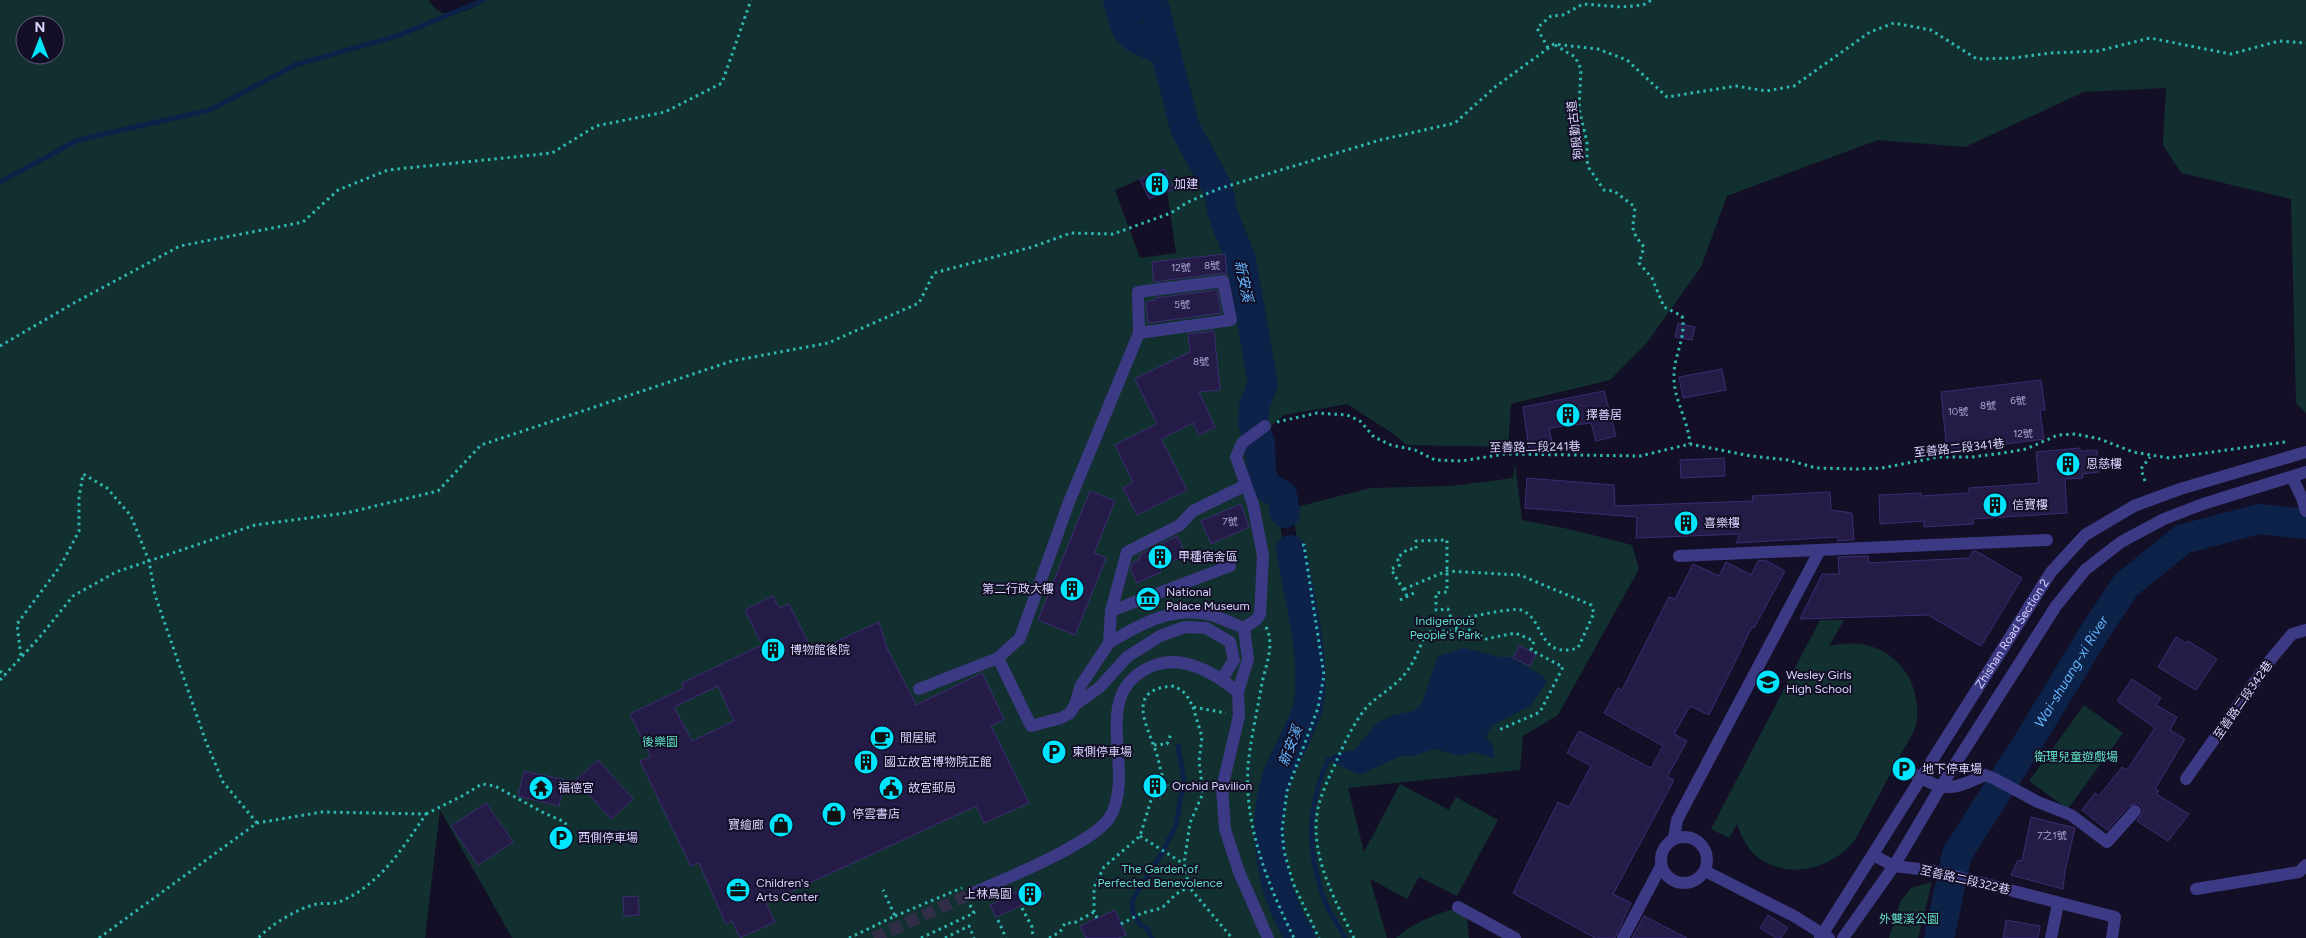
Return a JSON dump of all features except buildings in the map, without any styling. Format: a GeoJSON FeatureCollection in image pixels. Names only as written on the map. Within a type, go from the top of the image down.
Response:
{"type":"FeatureCollection","features":[{"type":"Feature","properties":{"kind":"street"},"geometry":{"type":"LineString","coordinates":[[919,689],[998,658],[1020,638],[1069,502],[1139,333],[1138,292],[1223,281],[1231,320],[1139,333]]}},
{"type":"Feature","properties":{"kind":"street"},"geometry":{"type":"LineString","coordinates":[[1244,628],[1257,620],[1260,614],[1263,556],[1253,504],[1236,456],[1240,446],[1265,426]]}},
{"type":"Feature","properties":{"kind":"street","name":"Zhishan Road Section 2"},"geometry":{"type":"LineString","coordinates":[[1824,937],[1873,855],[2050,572],[2085,535],[2134,506],[2180,489],[2306,452]]}},
{"type":"Feature","properties":{"kind":"street","name":"Zhishan Road Section 2"},"geometry":{"type":"LineString","coordinates":[[1843,938],[1894,866],[1940,788],[2056,606],[2085,570],[2121,542],[2164,519],[2203,504],[2306,472]]}},
{"type":"Feature","properties":{"kind":"street"},"geometry":{"type":"LineString","coordinates":[[2292,477],[2306,512]]}},
{"type":"Feature","properties":{"kind":"street"},"geometry":{"type":"LineString","coordinates":[[1109,643],[1111,611],[1127,552],[1180,525],[1193,511],[1246,485]]}},
{"type":"Feature","properties":{"kind":"street"},"geometry":{"type":"LineString","coordinates":[[1679,556],[2047,540]]}},
{"type":"Feature","properties":{"kind":"street"},"geometry":{"type":"LineString","coordinates":[[1623,938],[1661,866],[1662,851],[1674,838],[1677,820],[1820,550]]}},
{"type":"Feature","properties":{"kind":"street"},"geometry":{"type":"LineString","coordinates":[[1111,611],[1230,566]]}},
{"type":"Feature","properties":{"kind":"street"},"geometry":{"type":"LineString","coordinates":[[998,658],[1031,726],[1062,718],[1070,713],[1082,685],[1109,643],[1140,624],[1184,611],[1211,615],[1244,628]]}},
{"type":"Feature","properties":{"kind":"street"},"geometry":{"type":"LineString","coordinates":[[1075,705],[1100,687],[1127,657],[1160,636],[1185,627],[1206,628],[1230,642],[1234,660],[1222,679]]}},
{"type":"Feature","properties":{"kind":"street"},"geometry":{"type":"LineString","coordinates":[[1244,628],[1248,659],[1238,692],[1239,716],[1222,788],[1226,829],[1239,872],[1268,938]]}},
{"type":"Feature","properties":{"kind":"street","name":"至善路二段342巷"},"geometry":{"type":"LineString","coordinates":[[2186,779],[2271,659],[2292,634],[2306,630]]}},
{"type":"Feature","properties":{"kind":"street"},"geometry":{"type":"LineString","coordinates":[[970,898],[1073,846],[1095,833],[1109,817],[1117,798],[1117,705],[1126,686],[1141,670],[1166,661],[1188,664],[1222,679],[1238,692]]}},
{"type":"Feature","properties":{"kind":"street"},"geometry":{"type":"LineString","coordinates":[[1904,769],[1940,788],[1958,788],[1985,775],[2070,815],[2107,842],[2135,811]]}},
{"type":"Feature","properties":{"kind":"street"},"geometry":{"type":"LineString","coordinates":[[1661,866],[1669,879],[1684,884],[1698,879],[1705,871],[1707,858],[1701,845],[1688,837],[1674,838]]}},
{"type":"Feature","properties":{"kind":"street","name":"至善路二段322巷"},"geometry":{"type":"LineString","coordinates":[[1873,855],[1894,866],[1935,871],[2115,918],[2112,938]]}},
{"type":"Feature","properties":{"kind":"street"},"geometry":{"type":"LineString","coordinates":[[2196,889],[2299,872],[2306,865]]}},
{"type":"Feature","properties":{"kind":"street"},"geometry":{"type":"LineString","coordinates":[[1705,871],[1794,916],[1824,937]]}},
{"type":"Feature","properties":{"kind":"street"},"geometry":{"type":"LineString","coordinates":[[2051,938],[2058,904]]}},
{"type":"Feature","properties":{"kind":"street"},"geometry":{"type":"LineString","coordinates":[[1458,907],[1515,938]]}},
{"type":"Feature","properties":{"kind":"path"},"geometry":{"type":"LineString","coordinates":[[0,346],[74,303],[180,246],[303,222],[338,190],[388,170],[552,153],[596,126],[665,112],[722,83],[751,0]]}},
{"type":"Feature","properties":{"kind":"path"},"geometry":{"type":"LineString","coordinates":[[1548,48],[1536,28],[1551,16],[1563,15],[1583,4],[1622,7],[1643,5],[1652,0]]}},
{"type":"Feature","properties":{"kind":"path"},"geometry":{"type":"LineString","coordinates":[[0,680],[22,657],[73,596],[116,572],[255,525],[346,513],[438,491],[481,445],[732,362],[828,343],[919,303],[934,273],[1032,247],[1071,233],[1113,234],[1171,213],[1218,189],[1380,140],[1455,123],[1495,86],[1554,44],[1598,49],[1627,60],[1668,97],[1736,86],[1766,91],[1794,86],[1870,32],[1894,23],[1931,30],[1977,59],[2098,51],[2150,38],[2231,54],[2279,42],[2306,43]]}},
{"type":"Feature","properties":{"kind":"path","name":"狗殷勤古道"},"geometry":{"type":"LineString","coordinates":[[1554,44],[1575,57],[1581,69],[1579,109],[1587,142],[1588,168],[1604,190],[1614,192],[1635,207],[1632,230],[1644,247],[1639,263],[1652,278],[1660,302],[1664,307],[1682,316],[1682,339],[1674,374],[1675,391],[1689,432],[1690,444]]}},
{"type":"Feature","properties":{"kind":"path","name":"至善路二段241巷"},"geometry":{"type":"LineString","coordinates":[[1265,426],[1317,413],[1347,415],[1360,421],[1374,437],[1391,445],[1415,450],[1435,460],[1461,461],[1504,454],[1640,456],[1690,444],[1751,456],[1788,460],[1816,468]]}},
{"type":"Feature","properties":{"kind":"path","name":"至善路二段341巷"},"geometry":{"type":"LineString","coordinates":[[1816,468],[1882,468],[1938,456],[1972,457],[2026,449],[2058,435],[2075,434],[2100,439],[2150,456],[2169,458],[2288,441]]}},
{"type":"Feature","properties":{"kind":"path"},"geometry":{"type":"LineString","coordinates":[[2144,481],[2141,469],[2150,456]]}},
{"type":"Feature","properties":{"kind":"path"},"geometry":{"type":"LineString","coordinates":[[22,657],[17,624],[61,566],[79,531],[79,498],[83,474],[106,488],[131,516],[149,561],[156,595],[223,782],[257,823]]}},
{"type":"Feature","properties":{"kind":"path"},"geometry":{"type":"LineString","coordinates":[[1407,596],[1391,569],[1400,565],[1397,558],[1408,549],[1416,549],[1416,541],[1447,540],[1447,592],[1436,593],[1436,610],[1448,609],[1452,621],[1458,630]]}},
{"type":"Feature","properties":{"kind":"path"},"geometry":{"type":"LineString","coordinates":[[1302,546],[1304,545],[1324,676],[1318,708],[1288,791],[1282,830],[1284,851],[1293,884],[1319,938]]}},
{"type":"Feature","properties":{"kind":"path"},"geometry":{"type":"LineString","coordinates":[[1404,589],[1447,570],[1520,575],[1591,605],[1594,613],[1578,648],[1567,652],[1546,644],[1530,614],[1518,609],[1452,621]]}},
{"type":"Feature","properties":{"kind":"path"},"geometry":{"type":"LineString","coordinates":[[1400,600],[1414,593]]}},
{"type":"Feature","properties":{"kind":"path"},"geometry":{"type":"LineString","coordinates":[[1257,620],[1264,623],[1270,636],[1269,658],[1248,765],[1249,795],[1255,836],[1268,882],[1294,938]]}},
{"type":"Feature","properties":{"kind":"path"},"geometry":{"type":"LineString","coordinates":[[1354,938],[1335,900],[1322,862],[1316,831],[1319,804],[1344,745],[1364,710],[1375,698],[1403,677],[1416,657],[1426,632],[1472,630],[1486,640],[1515,633],[1534,641],[1531,650],[1563,667],[1540,712],[1499,730]]}},
{"type":"Feature","properties":{"kind":"path"},"geometry":{"type":"LineString","coordinates":[[0,671],[4,676]]}},
{"type":"Feature","properties":{"kind":"path"},"geometry":{"type":"LineString","coordinates":[[1097,918],[1094,912],[1094,887],[1104,867],[1140,836],[1152,797],[1158,798],[1164,793],[1166,785],[1162,777],[1154,745],[1143,719],[1143,703],[1151,693],[1164,686],[1175,686],[1186,694],[1193,707],[1202,737],[1199,761],[1203,792],[1190,823],[1184,864],[1189,887],[1232,938]]}},
{"type":"Feature","properties":{"kind":"path"},"geometry":{"type":"LineString","coordinates":[[1193,707],[1233,714]]}},
{"type":"Feature","properties":{"kind":"path"},"geometry":{"type":"LineString","coordinates":[[1154,745],[1167,744],[1171,734]]}},
{"type":"Feature","properties":{"kind":"path"},"geometry":{"type":"LineString","coordinates":[[99,938],[257,823],[322,812],[426,814],[482,784],[495,786],[544,813],[565,822],[570,836]]}},
{"type":"Feature","properties":{"kind":"path"},"geometry":{"type":"LineString","coordinates":[[258,938],[270,926],[313,904],[337,903],[364,890],[402,850],[426,814]]}},
{"type":"Feature","properties":{"kind":"path"},"geometry":{"type":"LineString","coordinates":[[1140,836],[1184,864]]}},
{"type":"Feature","properties":{"kind":"path"},"geometry":{"type":"LineString","coordinates":[[849,938],[962,887],[970,898],[974,913],[921,938]]}},
{"type":"Feature","properties":{"kind":"path"},"geometry":{"type":"LineString","coordinates":[[1121,924],[1142,913],[1162,908],[1176,894],[1189,887]]}},
{"type":"Feature","properties":{"kind":"path"},"geometry":{"type":"LineString","coordinates":[[883,890],[896,916]]}},
{"type":"Feature","properties":{"kind":"path"},"geometry":{"type":"LineString","coordinates":[[1022,908],[1032,927],[1032,938]]}},
{"type":"Feature","properties":{"kind":"path"},"geometry":{"type":"LineString","coordinates":[[1048,938],[1060,932],[1065,923],[1074,922],[1094,912]]}},
{"type":"Feature","properties":{"kind":"path"},"geometry":{"type":"LineString","coordinates":[[998,920],[1006,938]]}},
{"type":"Feature","properties":{"kind":"path"},"geometry":{"type":"LineString","coordinates":[[945,938],[970,926],[974,938]]}},
{"type":"Feature","properties":{"kind":"green space"},"geometry":{"type":"Polygon","coordinates":[[[0,0],[429,0],[434,8],[441,12],[456,14],[487,0],[2306,0],[2306,413],[2296,403],[2291,199],[2181,173],[2163,145],[2166,88],[2084,92],[1965,147],[1878,140],[1727,196],[1701,267],[1646,344],[1610,380],[1511,404],[1508,447],[1406,445],[1395,435],[1347,404],[1284,415],[1249,446],[1258,492],[1277,506],[1300,648],[1300,691],[1269,769],[1259,833],[1299,938],[512,938],[440,810],[425,938],[0,938],[0,0]],[[1164,169],[1115,190],[1140,258],[1176,253],[1164,169]]]}},
{"type":"Feature","properties":{"kind":"green space","name":"Indigenous People's Park"},"geometry":{"type":"Polygon","coordinates":[[[1515,463],[1522,520],[1569,529],[1632,545],[1639,569],[1558,715],[1523,736],[1520,770],[1348,788],[1364,852],[1400,784],[1449,810],[1456,797],[1498,820],[1457,896],[1419,877],[1407,899],[1370,879],[1387,938],[1315,938],[1296,904],[1277,844],[1279,801],[1290,764],[1316,703],[1317,661],[1300,569],[1293,508],[1370,488],[1451,486],[1513,478],[1515,463]]]}},
{"type":"Feature","properties":{"kind":"green space"},"geometry":{"type":"Polygon","coordinates":[[[1820,620],[1844,620],[1829,646],[1855,644],[1871,647],[1886,654],[1900,665],[1906,672],[1914,689],[1917,707],[1916,725],[1855,840],[1846,850],[1835,858],[1811,868],[1785,869],[1772,865],[1756,856],[1746,843],[1737,824],[1729,838],[1711,829],[1820,620]]]}},
{"type":"Feature","properties":{"kind":"green space","name":"衛理兒童遊戲場"},"geometry":{"type":"Polygon","coordinates":[[[2084,705],[2123,733],[2068,809],[2029,781],[2084,705]]]}},
{"type":"Feature","properties":{"kind":"green space","name":"外雙溪公園"},"geometry":{"type":"Polygon","coordinates":[[[1932,882],[1918,938],[1889,938],[1900,902],[1911,888],[1932,882]]]}},
{"type":"Feature","properties":{"kind":"green space"},"geometry":{"type":"Polygon","coordinates":[[[1450,910],[1462,911],[1467,918],[1469,938],[1396,938],[1415,924],[1450,910]]]}},
{"type":"Feature","properties":{"kind":"water"},"geometry":{"type":"Polygon","coordinates":[[[1464,648],[1499,657],[1511,657],[1543,676],[1547,682],[1530,706],[1491,726],[1486,737],[1493,747],[1495,759],[1474,752],[1460,756],[1435,749],[1414,756],[1400,756],[1360,775],[1326,759],[1332,755],[1354,750],[1378,722],[1394,715],[1414,711],[1422,703],[1438,656],[1464,648]]]}},
{"type":"Feature","properties":{"kind":"waterway"},"geometry":{"type":"LineString","coordinates":[[0,182],[78,140],[210,110],[295,65],[397,36],[484,0]]}},
{"type":"Feature","properties":{"kind":"waterway","name":"新安溪"},"geometry":{"type":"LineString","coordinates":[[1118,0],[1124,22],[1131,34],[1144,42],[1164,50]]}},
{"type":"Feature","properties":{"kind":"waterway","name":"新安溪"},"geometry":{"type":"LineString","coordinates":[[1133,0],[1155,10],[1185,128],[1218,189],[1223,214],[1241,260],[1263,384],[1254,407],[1253,424],[1260,443],[1261,475],[1269,488],[1282,495],[1285,513]]}},
{"type":"Feature","properties":{"kind":"waterway","name":"Wai-shuang-xi River"},"geometry":{"type":"LineString","coordinates":[[1939,938],[1957,854],[2126,585],[2183,539],[2259,519],[2306,524]]}},
{"type":"Feature","properties":{"kind":"waterway","name":"新安溪"},"geometry":{"type":"LineString","coordinates":[[1291,550],[1305,621],[1310,693],[1301,726],[1277,778],[1272,798],[1269,839],[1276,881],[1291,921],[1301,938]]}},
{"type":"Feature","properties":{"kind":"waterway"},"geometry":{"type":"LineString","coordinates":[[1152,938],[1147,928],[1140,925],[1133,913],[1132,901],[1163,851],[1176,825],[1181,796],[1185,786],[1178,746]]}},
{"type":"Feature","properties":{"kind":"waterway"},"geometry":{"type":"LineString","coordinates":[[1328,760],[1316,796],[1313,814],[1312,849],[1315,867],[1326,904],[1345,938]]}},
{"type":"Feature","properties":{"kind":"tunnel"},"geometry":{"type":"LineString","coordinates":[[874,938],[975,892]]}},
{"type":"Feature","properties":{"kind":"place","name":"加建"},"geometry":{"type":"Point","coordinates":[1157,184]}},
{"type":"Feature","properties":{"kind":"place","name":"擇善居"},"geometry":{"type":"Point","coordinates":[1568,415]}},
{"type":"Feature","properties":{"kind":"place","name":"恩慈樓"},"geometry":{"type":"Point","coordinates":[2068,464]}},
{"type":"Feature","properties":{"kind":"place","name":"信寶樓"},"geometry":{"type":"Point","coordinates":[1995,505]}},
{"type":"Feature","properties":{"kind":"place","name":"喜樂樓"},"geometry":{"type":"Point","coordinates":[1686,523]}},
{"type":"Feature","properties":{"kind":"place","name":"甲種宿舍區"},"geometry":{"type":"Point","coordinates":[1160,557]}},
{"type":"Feature","properties":{"kind":"place","name":"第二行政大樓"},"geometry":{"type":"Point","coordinates":[1072,589]}},
{"type":"Feature","properties":{"kind":"place","name":"National Palace Museum"},"geometry":{"type":"Point","coordinates":[1148,599]}},
{"type":"Feature","properties":{"kind":"place","name":"博物館後院"},"geometry":{"type":"Point","coordinates":[773,650]}},
{"type":"Feature","properties":{"kind":"place","name":"Wesley Girls High School"},"geometry":{"type":"Point","coordinates":[1768,682]}},
{"type":"Feature","properties":{"kind":"place","name":"閒居賦"},"geometry":{"type":"Point","coordinates":[882,738]}},
{"type":"Feature","properties":{"kind":"place","name":"東側停車場"},"geometry":{"type":"Point","coordinates":[1054,752]}},
{"type":"Feature","properties":{"kind":"place","name":"國立故宮博物院正館"},"geometry":{"type":"Point","coordinates":[866,762]}},
{"type":"Feature","properties":{"kind":"place","name":"地下停車場"},"geometry":{"type":"Point","coordinates":[1904,769]}},
{"type":"Feature","properties":{"kind":"place","name":"Orchid Pavilion"},"geometry":{"type":"Point","coordinates":[1155,786]}},
{"type":"Feature","properties":{"kind":"place","name":"福德宮"},"geometry":{"type":"Point","coordinates":[541,788]}},
{"type":"Feature","properties":{"kind":"place","name":"故宮郵局"},"geometry":{"type":"Point","coordinates":[891,788]}},
{"type":"Feature","properties":{"kind":"place","name":"停雲書店"},"geometry":{"type":"Point","coordinates":[834,814]}},
{"type":"Feature","properties":{"kind":"place","name":"寶繪廊"},"geometry":{"type":"Point","coordinates":[781,825]}},
{"type":"Feature","properties":{"kind":"place","name":"西側停車場"},"geometry":{"type":"Point","coordinates":[561,838]}},
{"type":"Feature","properties":{"kind":"place","name":"Children's Arts Center"},"geometry":{"type":"Point","coordinates":[738,890]}},
{"type":"Feature","properties":{"kind":"place","name":"上林鳥園"},"geometry":{"type":"Point","coordinates":[1030,894]}},
{"type":"Feature","properties":{"kind":"park label","name":"後樂園"},"geometry":{"type":"Point","coordinates":[660,742]}},
{"type":"Feature","properties":{"kind":"park label","name":"The Garden of Perfected Benevolence"},"geometry":{"type":"Point","coordinates":[1160,876]}}]}
